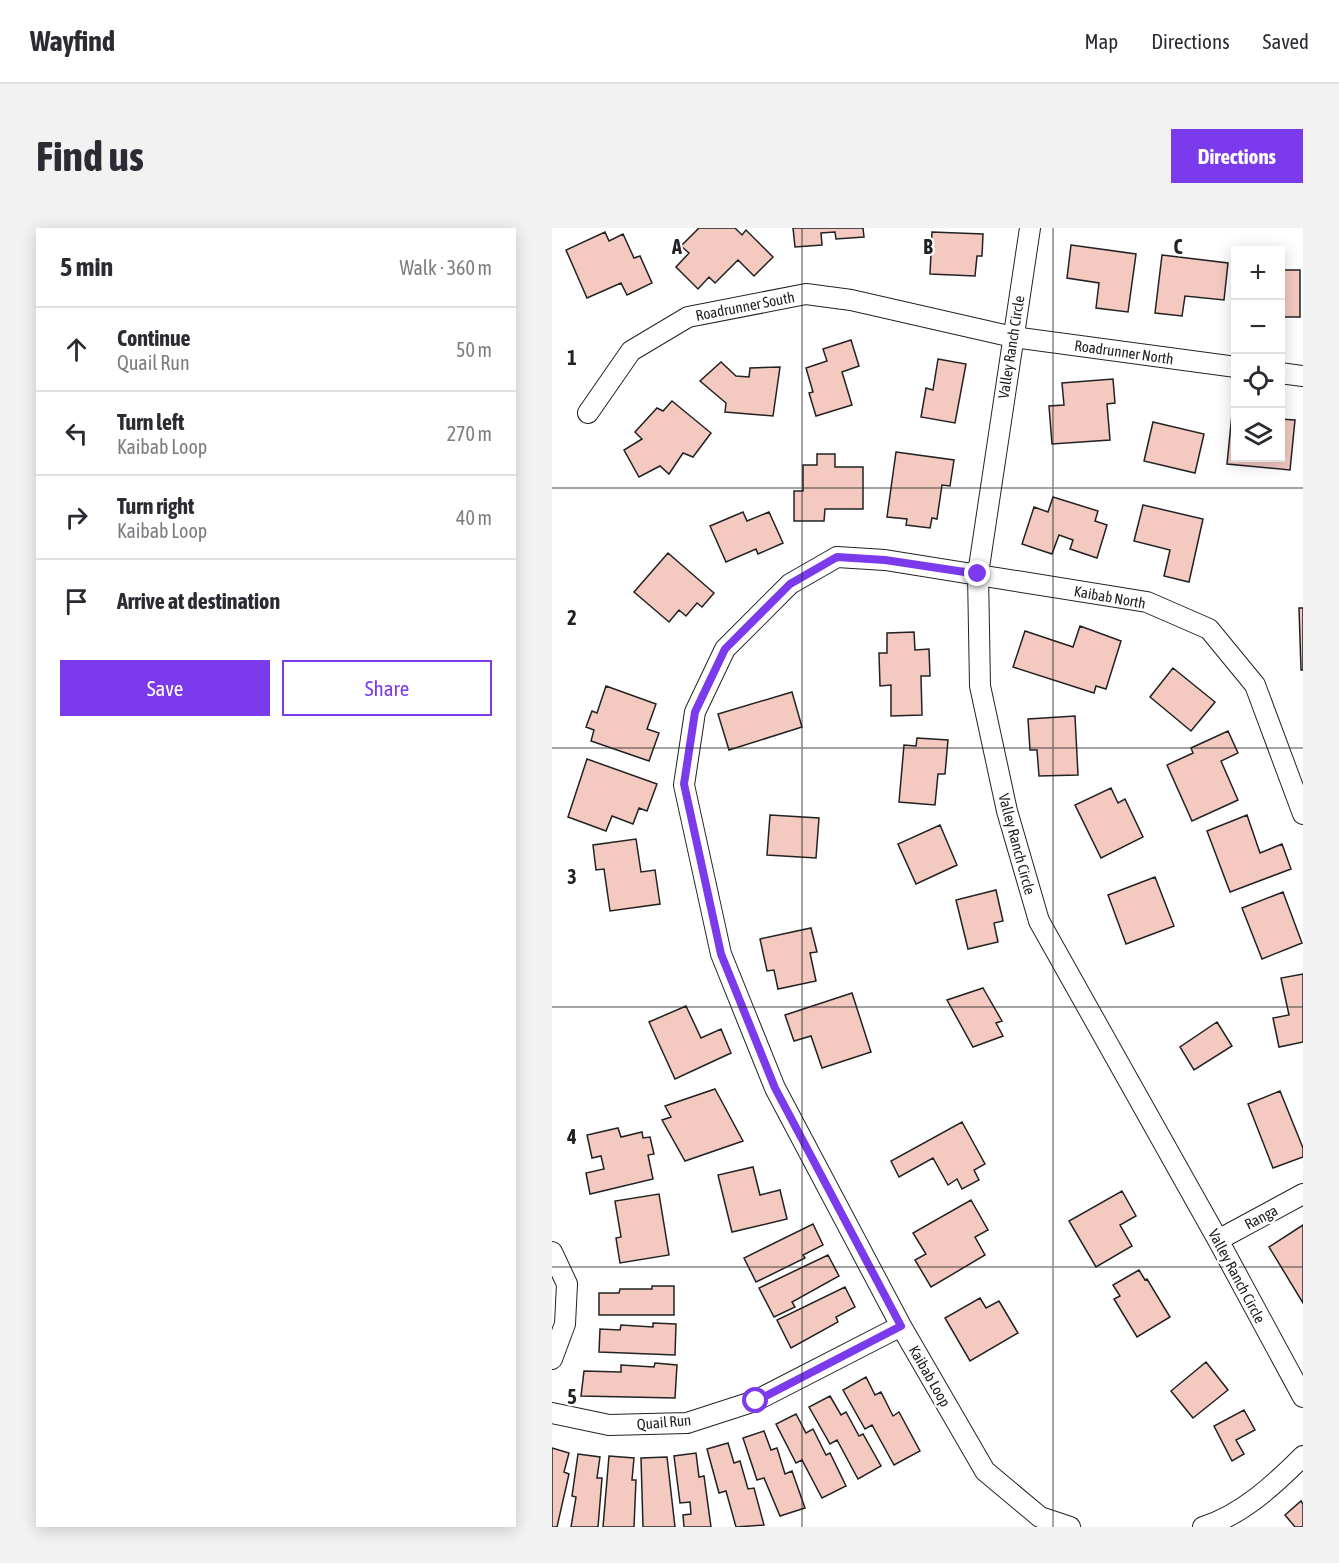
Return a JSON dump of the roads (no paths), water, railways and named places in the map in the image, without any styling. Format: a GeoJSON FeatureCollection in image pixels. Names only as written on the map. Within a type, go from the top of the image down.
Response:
{"type":"FeatureCollection","features":[{"type":"Feature","properties":{"kind":"street","name":"Valley Ranch Circle"},"geometry":{"type":"LineString","coordinates":[[1030,228],[978,574],[980,686],[1007,811],[1039,921],[1218,1240],[1303,1397]]}},
{"type":"Feature","properties":{"kind":"street","name":"Roadrunner South"},"geometry":{"type":"LineString","coordinates":[[588,414],[631,351],[688,317],[806,294],[851,300],[1013,337]]}},
{"type":"Feature","properties":{"kind":"street","name":"Roadrunner North"},"geometry":{"type":"LineString","coordinates":[[1013,337],[1231,366]]}},
{"type":"Feature","properties":{"kind":"street"},"geometry":{"type":"LineString","coordinates":[[1285,374],[1303,376]]}},
{"type":"Feature","properties":{"kind":"street","name":"Kaibab Loop"},"geometry":{"type":"LineString","coordinates":[[978,574],[885,560],[837,557],[790,584],[725,649],[695,712],[684,784],[721,954],[775,1088],[901,1326],[985,1471],[1040,1517],[1070,1527]]}},
{"type":"Feature","properties":{"kind":"street","name":"Kaibab North"},"geometry":{"type":"LineString","coordinates":[[978,574],[1148,602],[1209,629],[1255,685],[1303,814]]}},
{"type":"Feature","properties":{"kind":"street","name":"Ranga"},"geometry":{"type":"LineString","coordinates":[[1218,1240],[1303,1194]]}},
{"type":"Feature","properties":{"kind":"street"},"geometry":{"type":"LineString","coordinates":[[552,1252],[567,1284],[565,1324],[552,1359]]}},
{"type":"Feature","properties":{"kind":"street","name":"Quail Run"},"geometry":{"type":"LineString","coordinates":[[552,1413],[609,1425],[687,1423],[756,1401],[901,1326]]}},
{"type":"Feature","properties":{"kind":"street"},"geometry":{"type":"LineString","coordinates":[[1203,1527],[1222,1521],[1276,1483],[1303,1456]]}}]}
